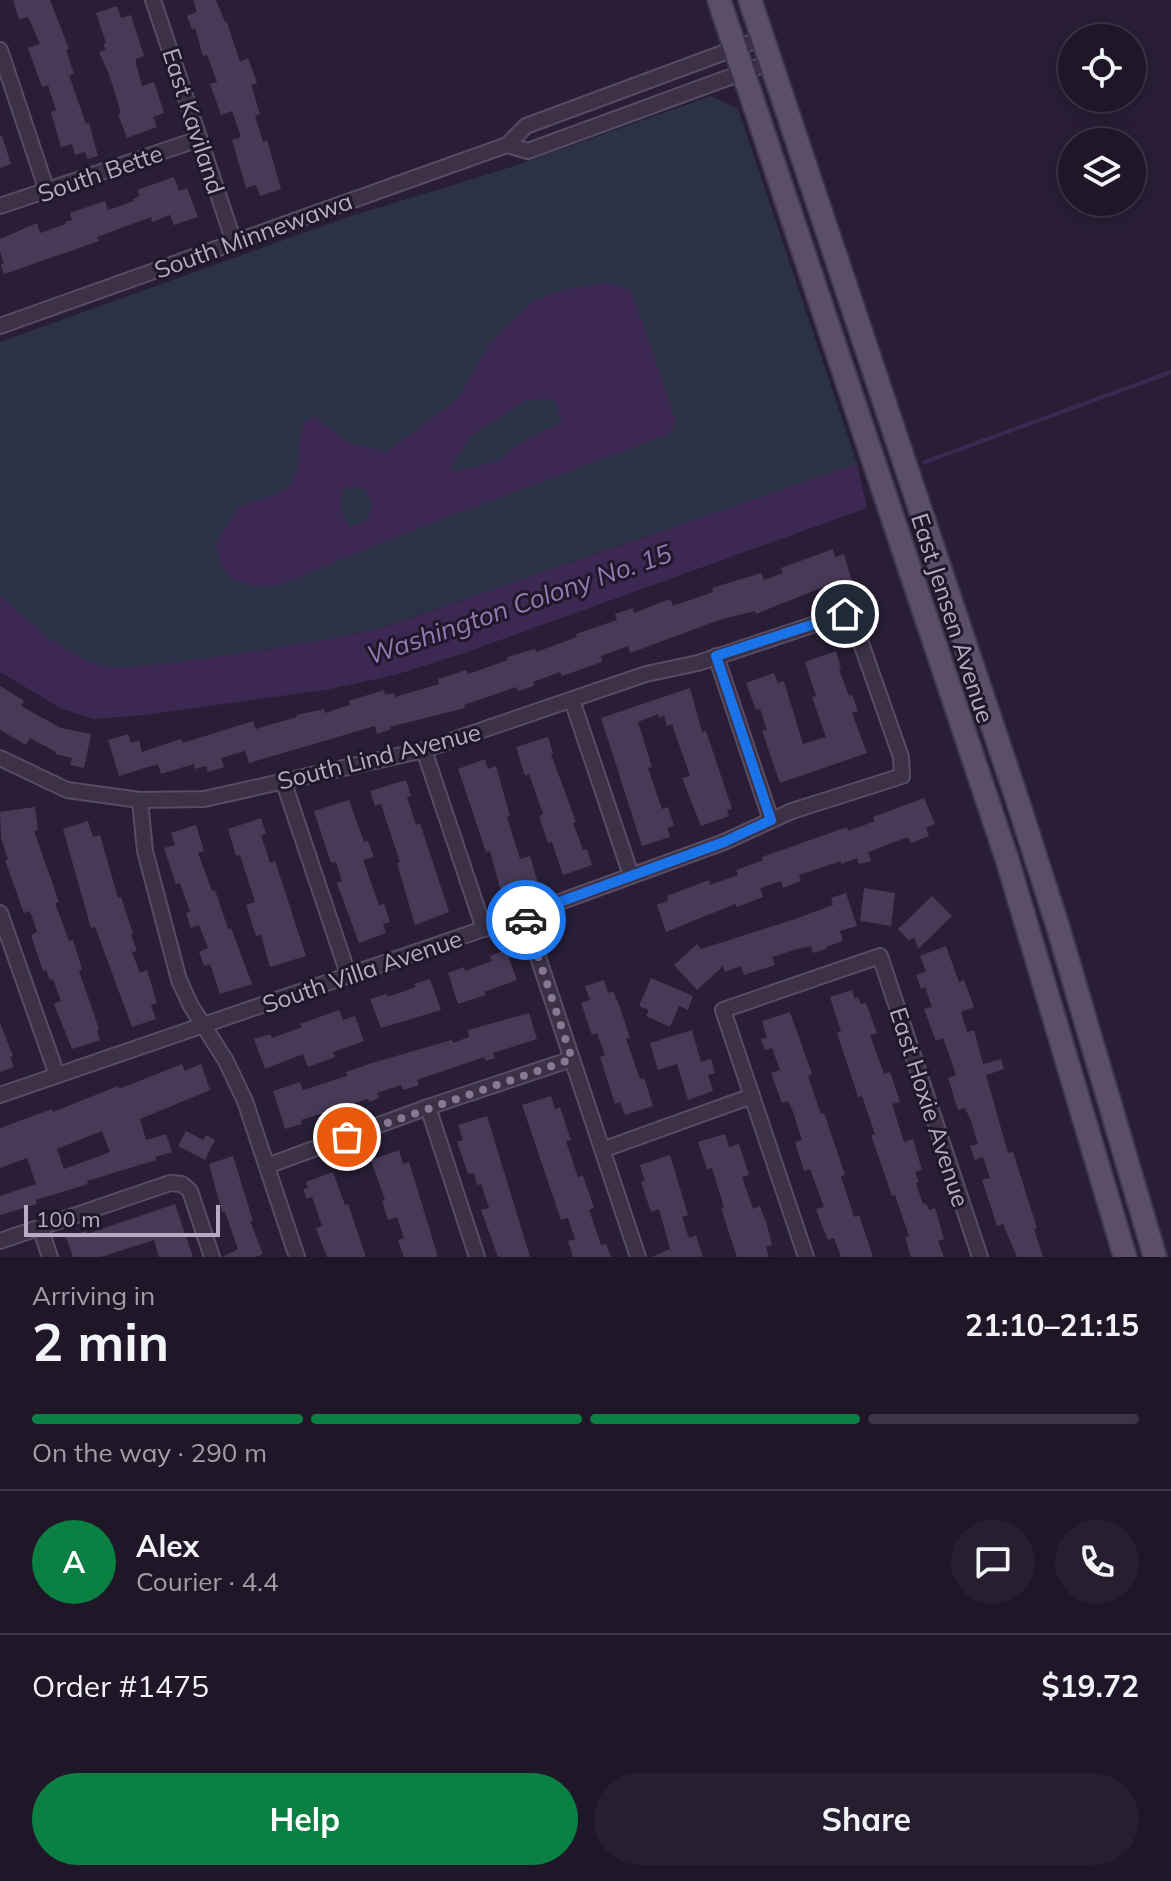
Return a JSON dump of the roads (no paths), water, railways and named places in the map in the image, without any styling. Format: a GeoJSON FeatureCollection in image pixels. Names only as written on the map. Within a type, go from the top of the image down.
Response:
{"type":"FeatureCollection","features":[{"type":"Feature","properties":{"kind":"main road","name":"East Jensen Avenue"},"geometry":{"type":"LineString","coordinates":[[719,0],[1007,859],[1125,1257]]}},
{"type":"Feature","properties":{"kind":"main road","name":"East Jensen Avenue"},"geometry":{"type":"LineString","coordinates":[[750,0],[1028,834],[1155,1257]]}},
{"type":"Feature","properties":{"kind":"street","name":"East Kaviland"},"geometry":{"type":"LineString","coordinates":[[153,0],[234,242]]}},
{"type":"Feature","properties":{"kind":"street","name":"South Minnewawa"},"geometry":{"type":"LineString","coordinates":[[0,326],[507,145],[526,126],[763,38]]}},
{"type":"Feature","properties":{"kind":"street"},"geometry":{"type":"LineString","coordinates":[[0,50],[47,191]]}},
{"type":"Feature","properties":{"kind":"street","name":"South Minnewawa"},"geometry":{"type":"LineString","coordinates":[[507,145],[528,151],[771,62]]}},
{"type":"Feature","properties":{"kind":"street","name":"South Bette"},"geometry":{"type":"LineString","coordinates":[[0,206],[199,139]]}},
{"type":"Feature","properties":{"kind":"street","name":"South Lind Avenue"},"geometry":{"type":"LineString","coordinates":[[0,758],[67,790],[140,800],[204,799],[424,750],[646,674],[716,656],[845,614],[855,626],[901,757],[902,776]]}},
{"type":"Feature","properties":{"kind":"street"},"geometry":{"type":"LineString","coordinates":[[716,656],[771,820]]}},
{"type":"Feature","properties":{"kind":"street"},"geometry":{"type":"LineString","coordinates":[[572,700],[631,875]]}},
{"type":"Feature","properties":{"kind":"street"},"geometry":{"type":"LineString","coordinates":[[424,750],[484,929]]}},
{"type":"Feature","properties":{"kind":"street","name":"South Villa Avenue"},"geometry":{"type":"LineString","coordinates":[[0,1095],[524,915],[724,842],[792,811],[902,776]]}},
{"type":"Feature","properties":{"kind":"street"},"geometry":{"type":"LineString","coordinates":[[283,780],[348,974]]}},
{"type":"Feature","properties":{"kind":"street"},"geometry":{"type":"LineString","coordinates":[[140,800],[145,851],[179,980],[191,1006],[226,1061],[245,1101],[297,1257]]}},
{"type":"Feature","properties":{"kind":"street"},"geometry":{"type":"LineString","coordinates":[[0,913],[57,1075]]}},
{"type":"Feature","properties":{"kind":"street"},"geometry":{"type":"LineString","coordinates":[[524,915],[638,1257]]}},
{"type":"Feature","properties":{"kind":"street","name":"East Hoxie Avenue"},"geometry":{"type":"LineString","coordinates":[[752,1096],[723,1010],[880,956],[980,1257]]}},
{"type":"Feature","properties":{"kind":"street"},"geometry":{"type":"LineString","coordinates":[[267,1166],[572,1059]]}},
{"type":"Feature","properties":{"kind":"street"},"geometry":{"type":"LineString","coordinates":[[602,1150],[752,1096],[806,1257]]}},
{"type":"Feature","properties":{"kind":"street"},"geometry":{"type":"LineString","coordinates":[[428,1107],[477,1257]]}},
{"type":"Feature","properties":{"kind":"street"},"geometry":{"type":"LineString","coordinates":[[0,1241],[170,1183],[182,1184],[190,1191],[212,1257]]}},
{"type":"Feature","properties":{"kind":"street"},"geometry":{"type":"LineString","coordinates":[[40,1227],[50,1257]]}},
{"type":"Feature","properties":{"kind":"water"},"geometry":{"type":"Polygon","coordinates":[[[609,283],[631,290],[676,422],[669,434],[403,534],[278,586],[255,586],[232,580],[222,566],[215,545],[238,508],[290,486],[298,469],[299,443],[305,421],[315,417],[347,442],[387,452],[457,400],[491,342],[533,301],[568,289],[609,283]],[[527,400],[472,435],[451,468],[452,473],[501,460],[517,445],[562,422],[555,401],[527,400]],[[343,489],[340,507],[350,528],[368,519],[372,502],[364,489],[343,489]]]}},
{"type":"Feature","properties":{"kind":"water"},"geometry":{"type":"Polygon","coordinates":[[[857,464],[867,508],[395,675],[325,690],[95,719],[62,709],[0,672],[0,595],[55,642],[103,666],[157,665],[266,650],[382,628],[857,464]]]}},
{"type":"Feature","properties":{"kind":"waterway","name":"Washington Colony No. 15"},"geometry":{"type":"LineString","coordinates":[[925,462],[1171,372]]}}]}
